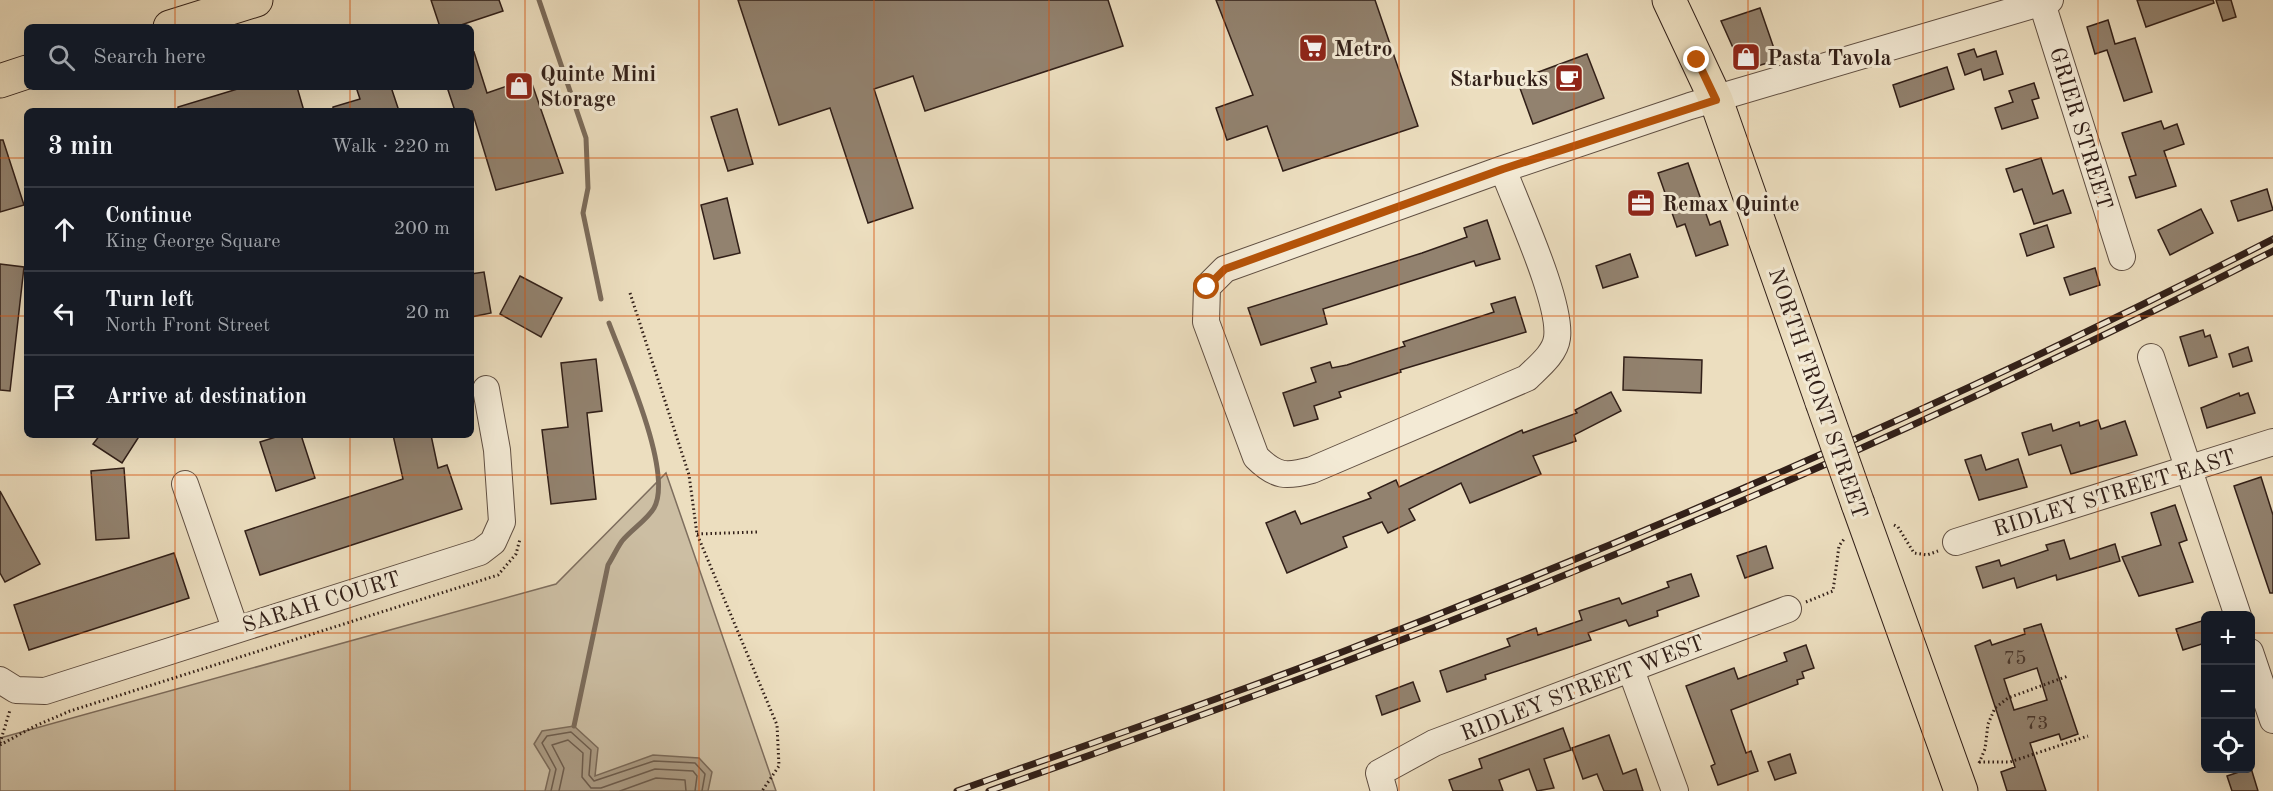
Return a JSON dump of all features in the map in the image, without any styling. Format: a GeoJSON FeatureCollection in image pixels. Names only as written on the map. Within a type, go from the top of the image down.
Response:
{"type":"FeatureCollection","features":[{"type":"Feature","properties":{"kind":"main road"},"geometry":{"type":"LineString","coordinates":[[180,24],[256,0]]}},
{"type":"Feature","properties":{"kind":"main road","name":"NORTH FRONT STREET"},"geometry":{"type":"LineString","coordinates":[[1669,0],[1716,100],[1858,504],[1967,782]]}},
{"type":"Feature","properties":{"kind":"main road"},"geometry":{"type":"LineString","coordinates":[[0,81],[24,73]]}},
{"type":"Feature","properties":{"kind":"street"},"geometry":{"type":"LineString","coordinates":[[1503,169],[1556,312],[1557,340],[1546,360],[1527,378],[1312,470],[1290,476],[1269,470],[1256,457],[1206,322],[1207,287],[1225,269],[1503,169],[1716,100],[2044,1]]}},
{"type":"Feature","properties":{"kind":"street","name":"GRIER STREET"},"geometry":{"type":"LineString","coordinates":[[2044,1],[2122,257]]}},
{"type":"Feature","properties":{"kind":"street"},"geometry":{"type":"LineString","coordinates":[[2151,357],[2237,611]]}},
{"type":"Feature","properties":{"kind":"street"},"geometry":{"type":"LineString","coordinates":[[486,389],[497,450],[502,522]]}},
{"type":"Feature","properties":{"kind":"street","name":"RIDLEY STREET EAST"},"geometry":{"type":"LineString","coordinates":[[1956,542],[2273,442]]}},
{"type":"Feature","properties":{"kind":"street"},"geometry":{"type":"LineString","coordinates":[[185,484],[235,628]]}},
{"type":"Feature","properties":{"kind":"street","name":"SARAH COURT"},"geometry":{"type":"LineString","coordinates":[[0,680],[16,690],[45,691],[235,628],[480,552],[493,542],[502,522]]}},
{"type":"Feature","properties":{"kind":"street","name":"RIDLEY STREET WEST"},"geometry":{"type":"LineString","coordinates":[[1382,782],[1434,743],[1788,609]]}},
{"type":"Feature","properties":{"kind":"street"},"geometry":{"type":"LineString","coordinates":[[2254,665],[2273,720]]}},
{"type":"Feature","properties":{"kind":"street"},"geometry":{"type":"LineString","coordinates":[[1631,670],[1675,791]]}},
{"type":"Feature","properties":{"kind":"path"},"geometry":{"type":"LineString","coordinates":[[630,293],[689,475],[697,534],[777,725],[779,766],[762,791]]}},
{"type":"Feature","properties":{"kind":"path"},"geometry":{"type":"LineString","coordinates":[[0,745],[70,711],[498,575],[516,554],[520,539],[520,519],[502,522]]}},
{"type":"Feature","properties":{"kind":"path"},"geometry":{"type":"LineString","coordinates":[[1887,522],[1898,527],[1914,553],[1928,555],[1956,542]]}},
{"type":"Feature","properties":{"kind":"path"},"geometry":{"type":"LineString","coordinates":[[697,534],[757,532]]}},
{"type":"Feature","properties":{"kind":"path"},"geometry":{"type":"LineString","coordinates":[[1788,609],[1833,591],[1839,546],[1845,538]]}},
{"type":"Feature","properties":{"kind":"path"},"geometry":{"type":"LineString","coordinates":[[1967,782],[1985,749],[1989,724],[1995,708],[2008,698],[2068,676]]}},
{"type":"Feature","properties":{"kind":"path"},"geometry":{"type":"LineString","coordinates":[[1979,762],[2010,762],[2088,736]]}},
{"type":"Feature","properties":{"kind":"shaded area"},"geometry":{"type":"Polygon","coordinates":[[[666,473],[776,791],[0,791],[0,738],[556,584],[666,473]]]}},
{"type":"Feature","properties":{"kind":"water"},"geometry":{"type":"Polygon","coordinates":[[[574,726],[598,748],[595,776],[653,755],[699,758],[712,772],[708,791],[545,791],[550,770],[534,744],[542,731],[574,726]]]}},
{"type":"Feature","properties":{"kind":"building"},"geometry":{"type":"Polygon","coordinates":[[[431,0],[499,0],[503,11],[464,24],[439,24],[431,0]]]}},
{"type":"Feature","properties":{"kind":"building"},"geometry":{"type":"Polygon","coordinates":[[[738,0],[1108,0],[1123,46],[925,111],[913,76],[874,89],[913,208],[868,223],[830,108],[779,125],[738,0]]]}},
{"type":"Feature","properties":{"kind":"building","name":"Metro"},"geometry":{"type":"Polygon","coordinates":[[[1216,0],[1375,0],[1418,126],[1283,171],[1267,126],[1227,140],[1216,108],[1253,95],[1216,0]]]}},
{"type":"Feature","properties":{"kind":"building"},"geometry":{"type":"Polygon","coordinates":[[[2137,0],[2213,0],[2214,3],[2146,27],[2137,0]]]}},
{"type":"Feature","properties":{"kind":"building"},"geometry":{"type":"Polygon","coordinates":[[[2216,0],[2231,0],[2236,17],[2223,21],[2216,0]]]}},
{"type":"Feature","properties":{"kind":"building"},"geometry":{"type":"Polygon","coordinates":[[[1760,8],[1778,60],[1743,70],[1721,21],[1760,8]]]}},
{"type":"Feature","properties":{"kind":"building"},"geometry":{"type":"Polygon","coordinates":[[[2108,20],[2115,44],[2135,38],[2152,92],[2124,101],[2107,50],[2095,54],[2087,27],[2108,20]]]}},
{"type":"Feature","properties":{"kind":"building"},"geometry":{"type":"Polygon","coordinates":[[[1974,49],[1977,57],[1996,51],[2003,74],[1984,80],[1981,69],[1965,75],[1958,54],[1974,49]]]}},
{"type":"Feature","properties":{"kind":"building"},"geometry":{"type":"Polygon","coordinates":[[[474,52],[487,93],[530,78],[563,173],[496,190],[474,118],[474,108],[454,108],[448,90],[474,90],[474,52]]]}},
{"type":"Feature","properties":{"kind":"building"},"geometry":{"type":"Polygon","coordinates":[[[1587,54],[1604,98],[1533,124],[1517,80],[1587,54]]]}},
{"type":"Feature","properties":{"kind":"building"},"geometry":{"type":"Polygon","coordinates":[[[1947,67],[1954,89],[1900,107],[1893,85],[1947,67]]]}},
{"type":"Feature","properties":{"kind":"building"},"geometry":{"type":"Polygon","coordinates":[[[2034,83],[2039,98],[2032,100],[2038,118],[2002,129],[1995,108],[2013,102],[2009,91],[2034,83]]]}},
{"type":"Feature","properties":{"kind":"building"},"geometry":{"type":"Polygon","coordinates":[[[234,90],[298,90],[303,108],[178,108],[234,90]]]}},
{"type":"Feature","properties":{"kind":"building"},"geometry":{"type":"Polygon","coordinates":[[[357,90],[392,90],[398,108],[333,108],[360,99],[357,90]]]}},
{"type":"Feature","properties":{"kind":"building"},"geometry":{"type":"Polygon","coordinates":[[[737,109],[753,164],[728,171],[711,117],[737,109]]]}},
{"type":"Feature","properties":{"kind":"building"},"geometry":{"type":"Polygon","coordinates":[[[2161,121],[2164,129],[2177,124],[2184,144],[2164,151],[2176,186],[2136,198],[2129,177],[2136,175],[2122,133],[2161,121]]]}},
{"type":"Feature","properties":{"kind":"building"},"geometry":{"type":"Polygon","coordinates":[[[0,140],[3,140],[24,205],[0,212],[0,140]]]}},
{"type":"Feature","properties":{"kind":"building"},"geometry":{"type":"Polygon","coordinates":[[[2041,158],[2053,194],[2063,190],[2071,213],[2034,224],[2022,189],[2014,192],[2006,169],[2041,158]]]}},
{"type":"Feature","properties":{"kind":"building"},"geometry":{"type":"Polygon","coordinates":[[[1688,163],[1710,225],[1720,221],[1728,245],[1696,256],[1685,224],[1677,227],[1658,173],[1688,163]]]}},
{"type":"Feature","properties":{"kind":"building"},"geometry":{"type":"Polygon","coordinates":[[[2267,189],[2273,210],[2238,221],[2231,201],[2267,189]]]}},
{"type":"Feature","properties":{"kind":"building"},"geometry":{"type":"Polygon","coordinates":[[[727,198],[740,253],[714,259],[701,205],[727,198]]]}},
{"type":"Feature","properties":{"kind":"building"},"geometry":{"type":"Polygon","coordinates":[[[2201,209],[2213,233],[2170,255],[2158,230],[2201,209]]]}},
{"type":"Feature","properties":{"kind":"building"},"geometry":{"type":"Polygon","coordinates":[[[1487,220],[1500,259],[1476,266],[1474,261],[1323,309],[1327,324],[1261,345],[1248,308],[1467,237],[1464,228],[1487,220]]]}},
{"type":"Feature","properties":{"kind":"building"},"geometry":{"type":"Polygon","coordinates":[[[2047,225],[2054,247],[2027,256],[2020,234],[2047,225]]]}},
{"type":"Feature","properties":{"kind":"building"},"geometry":{"type":"Polygon","coordinates":[[[1630,254],[1638,277],[1603,288],[1596,266],[1630,254]]]}},
{"type":"Feature","properties":{"kind":"building"},"geometry":{"type":"Polygon","coordinates":[[[0,264],[24,267],[10,391],[0,390],[0,264]]]}},
{"type":"Feature","properties":{"kind":"building"},"geometry":{"type":"Polygon","coordinates":[[[2095,268],[2100,285],[2070,295],[2064,278],[2095,268]]]}},
{"type":"Feature","properties":{"kind":"building"},"geometry":{"type":"Polygon","coordinates":[[[484,272],[491,313],[474,316],[474,274],[484,272]]]}},
{"type":"Feature","properties":{"kind":"building"},"geometry":{"type":"Polygon","coordinates":[[[520,276],[562,298],[541,337],[500,314],[520,276]]]}},
{"type":"Feature","properties":{"kind":"building"},"geometry":{"type":"Polygon","coordinates":[[[1515,297],[1526,332],[1400,370],[1401,372],[1339,392],[1341,397],[1314,406],[1318,419],[1294,426],[1283,393],[1316,382],[1311,368],[1330,362],[1332,368],[1347,365],[1405,346],[1403,342],[1494,312],[1491,304],[1515,297]]]}},
{"type":"Feature","properties":{"kind":"building"},"geometry":{"type":"Polygon","coordinates":[[[2203,330],[2205,337],[2210,335],[2217,357],[2189,366],[2180,337],[2203,330]]]}},
{"type":"Feature","properties":{"kind":"building"},"geometry":{"type":"Polygon","coordinates":[[[2248,347],[2252,361],[2233,367],[2229,354],[2248,347]]]}},
{"type":"Feature","properties":{"kind":"building"},"geometry":{"type":"Polygon","coordinates":[[[1624,357],[1702,360],[1701,393],[1623,390],[1624,357]]]}},
{"type":"Feature","properties":{"kind":"building"},"geometry":{"type":"Polygon","coordinates":[[[596,359],[602,411],[587,413],[596,499],[551,504],[542,430],[568,427],[561,363],[596,359]]]}},
{"type":"Feature","properties":{"kind":"building"},"geometry":{"type":"Polygon","coordinates":[[[1611,392],[1621,411],[1574,435],[1576,441],[1533,456],[1541,474],[1470,503],[1461,483],[1409,509],[1415,520],[1388,533],[1382,522],[1343,537],[1347,547],[1287,573],[1266,523],[1295,511],[1301,524],[1371,498],[1368,493],[1396,480],[1399,487],[1522,430],[1523,433],[1577,413],[1575,410],[1611,392]]]}},
{"type":"Feature","properties":{"kind":"building"},"geometry":{"type":"Polygon","coordinates":[[[2239,393],[2240,396],[2248,393],[2255,413],[2207,428],[2201,408],[2239,393]]]}},
{"type":"Feature","properties":{"kind":"building"},"geometry":{"type":"Polygon","coordinates":[[[2098,420],[2101,429],[2125,421],[2137,455],[2071,474],[2061,445],[2029,455],[2022,433],[2051,424],[2053,431],[2079,422],[2080,426],[2098,420]]]}},
{"type":"Feature","properties":{"kind":"building"},"geometry":{"type":"Polygon","coordinates":[[[98,438],[138,438],[122,463],[93,444],[98,438]]]}},
{"type":"Feature","properties":{"kind":"building"},"geometry":{"type":"Polygon","coordinates":[[[273,438],[302,438],[315,478],[276,491],[260,442],[273,438]]]}},
{"type":"Feature","properties":{"kind":"building"},"geometry":{"type":"Polygon","coordinates":[[[394,438],[432,438],[438,468],[447,465],[462,509],[260,575],[245,531],[403,479],[394,438]]]}},
{"type":"Feature","properties":{"kind":"building"},"geometry":{"type":"Polygon","coordinates":[[[1981,455],[1986,470],[2018,459],[2027,487],[1979,500],[1965,460],[1981,455]]]}},
{"type":"Feature","properties":{"kind":"building"},"geometry":{"type":"Polygon","coordinates":[[[124,468],[129,538],[96,540],[91,471],[124,468]]]}},
{"type":"Feature","properties":{"kind":"building"},"geometry":{"type":"Polygon","coordinates":[[[2261,477],[2273,515],[2273,593],[2270,593],[2234,486],[2261,477]]]}},
{"type":"Feature","properties":{"kind":"building"},"geometry":{"type":"Polygon","coordinates":[[[0,491],[40,564],[5,582],[0,573],[0,491]]]}},
{"type":"Feature","properties":{"kind":"building"},"geometry":{"type":"Polygon","coordinates":[[[2175,505],[2187,540],[2179,543],[2193,582],[2139,596],[2122,557],[2161,545],[2151,513],[2175,505]]]}},
{"type":"Feature","properties":{"kind":"building"},"geometry":{"type":"Polygon","coordinates":[[[2064,540],[2070,559],[2115,544],[2120,561],[2057,580],[2056,575],[2017,588],[2014,578],[1983,588],[1976,567],[1999,560],[2001,566],[2048,550],[2046,545],[2064,540]]]}},
{"type":"Feature","properties":{"kind":"building"},"geometry":{"type":"Polygon","coordinates":[[[1766,546],[1773,568],[1745,578],[1737,556],[1766,546]]]}},
{"type":"Feature","properties":{"kind":"building"},"geometry":{"type":"Polygon","coordinates":[[[174,553],[189,598],[29,650],[14,605],[174,553]]]}},
{"type":"Feature","properties":{"kind":"building"},"geometry":{"type":"Polygon","coordinates":[[[1691,574],[1699,596],[1657,611],[1658,616],[1629,626],[1626,620],[1588,633],[1591,640],[1485,675],[1486,679],[1447,692],[1440,671],[1510,646],[1507,639],[1536,628],[1538,635],[1582,620],[1579,611],[1619,598],[1622,604],[1669,587],[1667,582],[1691,574]]]}},
{"type":"Feature","properties":{"kind":"building"},"geometry":{"type":"Polygon","coordinates":[[[2201,621],[2201,644],[2183,650],[2176,629],[2201,621]]]}},
{"type":"Feature","properties":{"kind":"building"},"geometry":{"type":"Polygon","coordinates":[[[2041,624],[2078,734],[2061,740],[2059,734],[2030,743],[2046,791],[2007,791],[2001,772],[2015,767],[1975,646],[1990,640],[1992,645],[2025,634],[2024,629],[2041,624]],[[2037,668],[2004,679],[2014,710],[2047,700],[2037,668]]]}},
{"type":"Feature","properties":{"kind":"building"},"geometry":{"type":"Polygon","coordinates":[[[1806,645],[1814,668],[1802,672],[1804,678],[1797,680],[1798,684],[1731,710],[1746,753],[1751,751],[1758,771],[1718,785],[1711,766],[1715,764],[1686,686],[1734,668],[1738,679],[1787,661],[1784,653],[1806,645]]]}},
{"type":"Feature","properties":{"kind":"building"},"geometry":{"type":"Polygon","coordinates":[[[1413,682],[1420,701],[1382,715],[1376,696],[1413,682]]]}},
{"type":"Feature","properties":{"kind":"building"},"geometry":{"type":"Polygon","coordinates":[[[1563,728],[1571,750],[1544,759],[1554,788],[1537,791],[1529,769],[1499,780],[1503,791],[1453,791],[1449,780],[1482,768],[1479,759],[1563,728]]]}},
{"type":"Feature","properties":{"kind":"building"},"geometry":{"type":"Polygon","coordinates":[[[1609,735],[1623,774],[1636,769],[1643,791],[1604,791],[1597,774],[1583,779],[1572,748],[1609,735]]]}},
{"type":"Feature","properties":{"kind":"building"},"geometry":{"type":"Polygon","coordinates":[[[1790,754],[1796,773],[1775,780],[1768,762],[1790,754]]]}},
{"type":"Feature","properties":{"kind":"building"},"geometry":{"type":"Polygon","coordinates":[[[2236,773],[2253,773],[2258,791],[2232,791],[2227,776],[2236,773]]]}},
{"type":"Feature","properties":{"kind":"waterway"},"geometry":{"type":"LineString","coordinates":[[539,0],[586,138],[588,188],[583,213],[601,299]]}},
{"type":"Feature","properties":{"kind":"waterway"},"geometry":{"type":"LineString","coordinates":[[574,726],[608,565],[622,541],[654,508],[658,492],[652,444],[635,389],[609,323]]}},
{"type":"Feature","properties":{"kind":"railway"},"geometry":{"type":"LineString","coordinates":[[957,791],[1342,652],[1461,606],[1696,509],[2045,352],[2273,239]]}},
{"type":"Feature","properties":{"kind":"railway"},"geometry":{"type":"LineString","coordinates":[[989,791],[1344,662],[1698,520],[1930,417],[2273,251]]}},
{"type":"Feature","properties":{"kind":"place","name":"Metro"},"geometry":{"type":"Point","coordinates":[1313,48]}},
{"type":"Feature","properties":{"kind":"place","name":"Pasta Tavola"},"geometry":{"type":"Point","coordinates":[1746,57]}},
{"type":"Feature","properties":{"kind":"place","name":"Starbucks"},"geometry":{"type":"Point","coordinates":[1569,78]}},
{"type":"Feature","properties":{"kind":"place","name":"Quinte Mini Storage"},"geometry":{"type":"Point","coordinates":[519,86]}},
{"type":"Feature","properties":{"kind":"place","name":"Remax Quinte"},"geometry":{"type":"Point","coordinates":[1641,203]}},
{"type":"Feature","properties":{"kind":"route"},"geometry":{"type":"LineString","coordinates":[[1207,287],[1225,269],[1503,169],[1690,106],[1716,100],[1697,60]]}}]}
